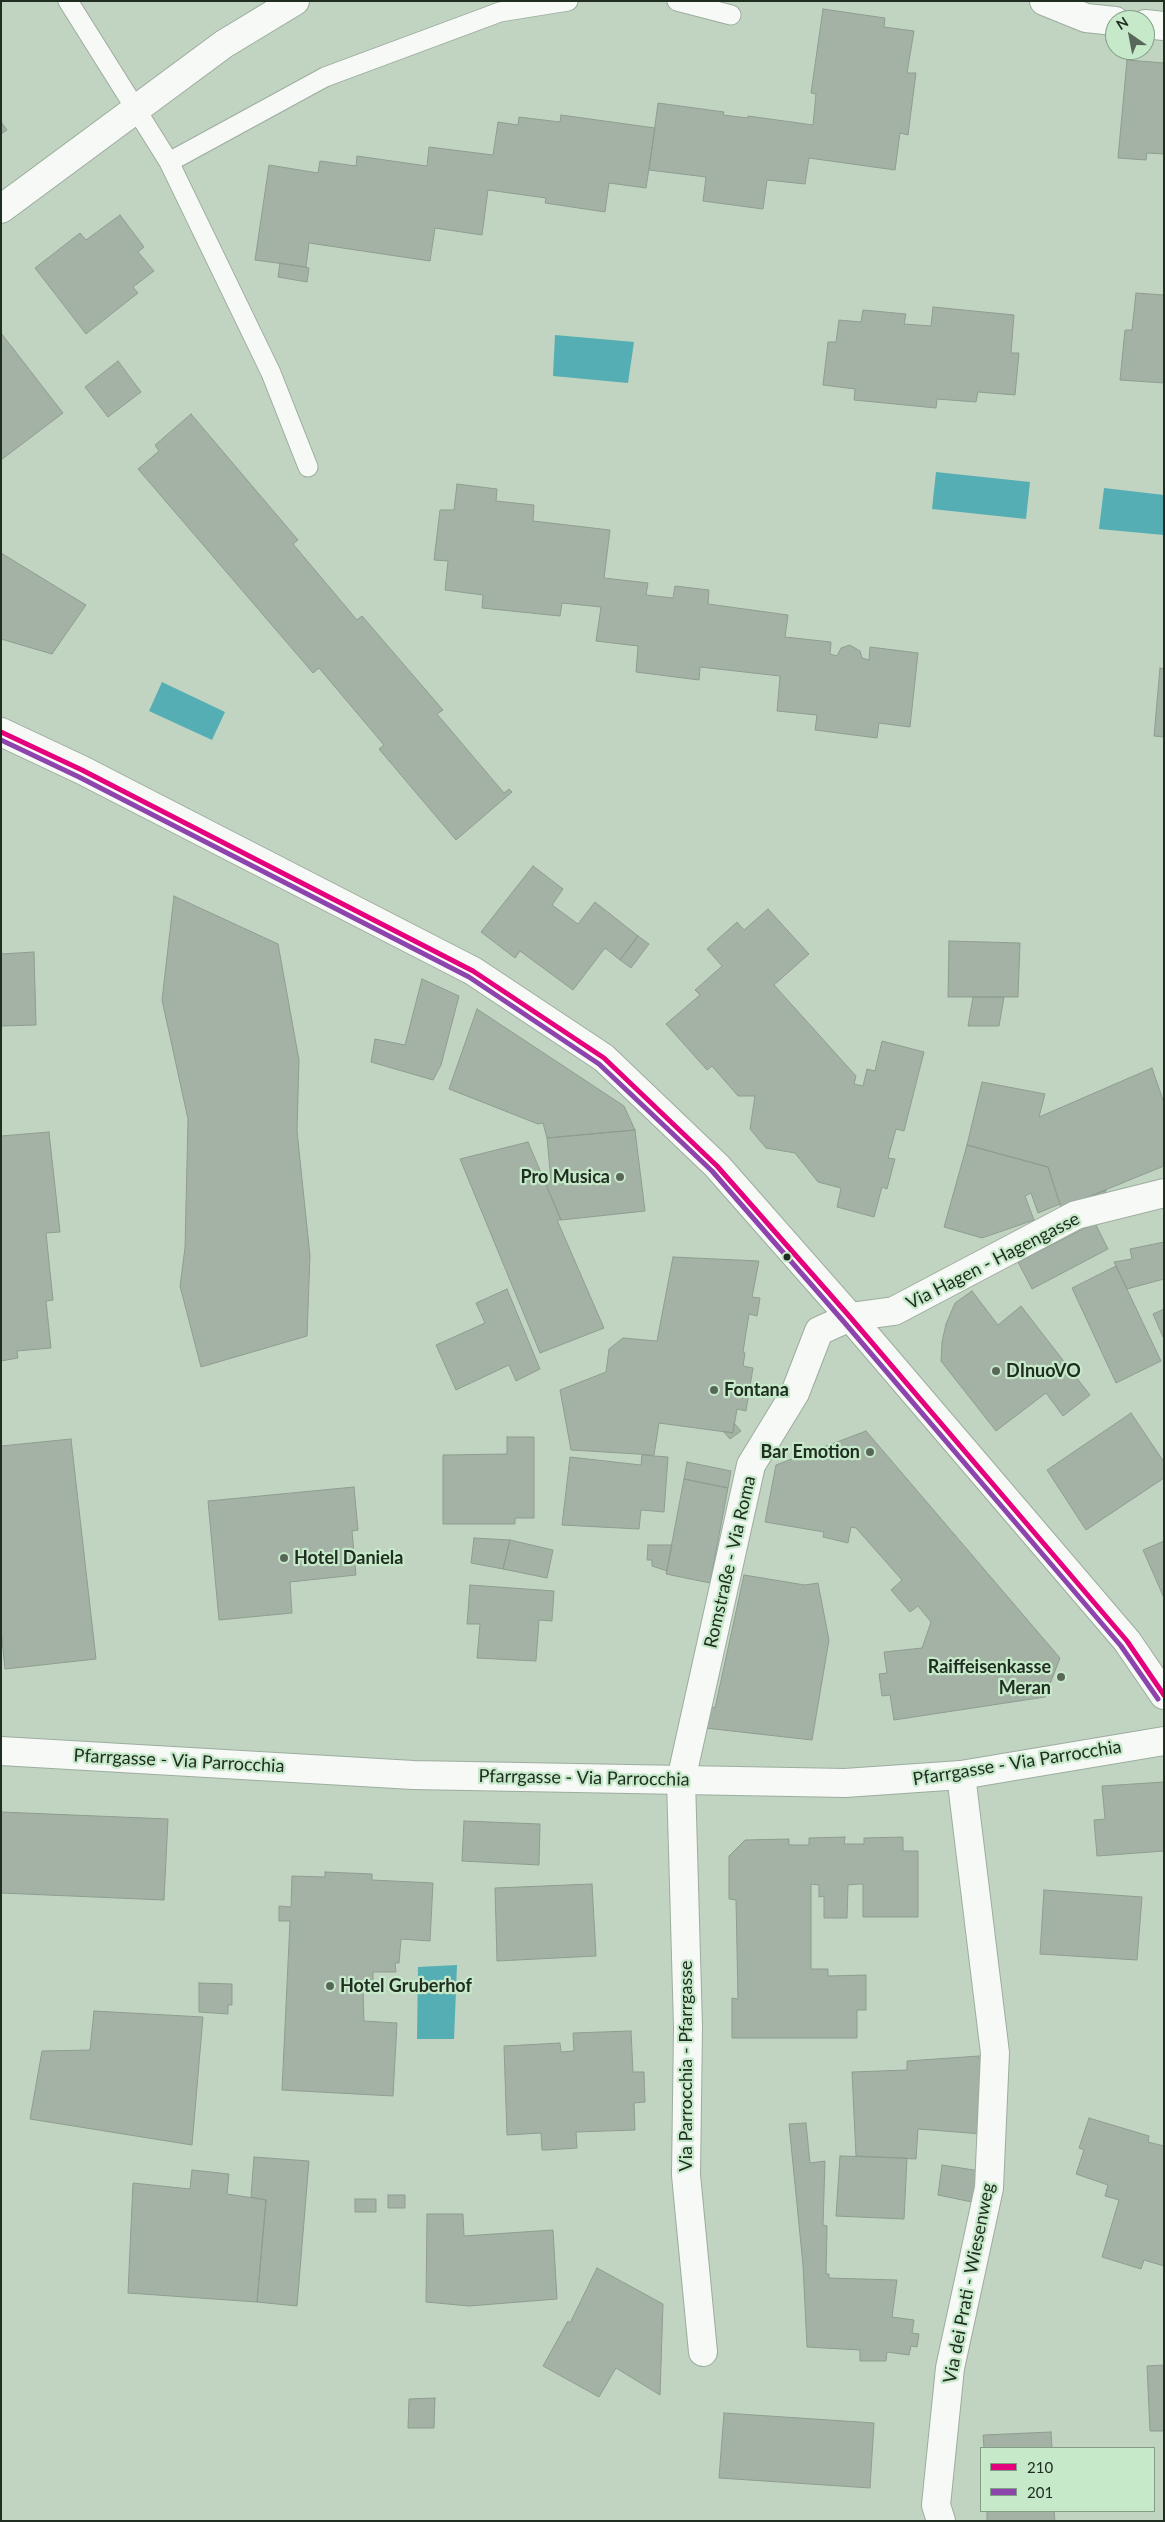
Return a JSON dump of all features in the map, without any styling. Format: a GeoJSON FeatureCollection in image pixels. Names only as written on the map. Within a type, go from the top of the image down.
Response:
{"type":"FeatureCollection","features":[{"type":"Feature","properties":{"kind":"street"},"geometry":{"type":"LineString","coordinates":[[1,209],[224,44],[295,1]]}},
{"type":"Feature","properties":{"kind":"street"},"geometry":{"type":"LineString","coordinates":[[1044,1],[1086,18],[1105,20]]}},
{"type":"Feature","properties":{"kind":"street"},"geometry":{"type":"LineString","coordinates":[[1,732],[82,770],[473,971],[604,1058],[717,1166],[850,1317],[1127,1641],[1164,1695]]}},
{"type":"Feature","properties":{"kind":"street","name":"Via Hagen - Hagengasse"},"geometry":{"type":"LineString","coordinates":[[850,1317],[894,1311],[1076,1215],[1164,1193]]}},
{"type":"Feature","properties":{"kind":"street","name":"Romstraße - Via Roma"},"geometry":{"type":"LineString","coordinates":[[681,1780],[751,1465],[795,1393],[819,1331],[850,1317]]}},
{"type":"Feature","properties":{"kind":"street","name":"Pfarrgasse - Via Parrocchia"},"geometry":{"type":"LineString","coordinates":[[1,1751],[413,1775],[844,1783],[962,1775],[1164,1741]]}},
{"type":"Feature","properties":{"kind":"street","name":"Via dei Prati - Wiesenweg"},"geometry":{"type":"LineString","coordinates":[[941,2521],[936,2505],[950,2368],[989,2188],[995,2053],[962,1775]]}},
{"type":"Feature","properties":{"kind":"street","name":"Via Parrocchia - Pfarrgasse"},"geometry":{"type":"LineString","coordinates":[[681,1780],[688,2027],[686,2175],[704,2352]]}},
{"type":"Feature","properties":{"kind":"lane"},"geometry":{"type":"LineString","coordinates":[[68,1],[169,162],[271,373],[308,467]]}},
{"type":"Feature","properties":{"kind":"lane"},"geometry":{"type":"LineString","coordinates":[[169,162],[325,78],[500,12],[568,1]]}},
{"type":"Feature","properties":{"kind":"lane"},"geometry":{"type":"LineString","coordinates":[[677,1],[731,15]]}},
{"type":"Feature","properties":{"kind":"water"},"geometry":{"type":"Polygon","coordinates":[[[555,335],[634,342],[628,383],[553,376],[555,335]]]}},
{"type":"Feature","properties":{"kind":"water"},"geometry":{"type":"Polygon","coordinates":[[[936,472],[1030,482],[1026,519],[932,509],[936,472]]]}},
{"type":"Feature","properties":{"kind":"water"},"geometry":{"type":"Polygon","coordinates":[[[1104,488],[1164,495],[1164,535],[1099,529],[1104,488]]]}},
{"type":"Feature","properties":{"kind":"water"},"geometry":{"type":"Polygon","coordinates":[[[162,682],[225,712],[212,740],[149,711],[162,682]]]}},
{"type":"Feature","properties":{"kind":"water"},"geometry":{"type":"Polygon","coordinates":[[[457,1965],[454,2039],[417,2039],[418,1967],[457,1965]]]}},
{"type":"Feature","properties":{"kind":"building"},"geometry":{"type":"Polygon","coordinates":[[[823,9],[885,18],[884,27],[914,31],[907,73],[916,73],[908,135],[900,133],[895,170],[809,158],[805,184],[767,180],[763,209],[703,201],[706,177],[649,170],[658,103],[724,112],[723,115],[748,118],[748,116],[813,125],[816,94],[811,93],[823,9]]]}},
{"type":"Feature","properties":{"kind":"building"},"geometry":{"type":"Polygon","coordinates":[[[1127,60],[1164,63],[1164,154],[1147,153],[1146,160],[1118,158],[1127,60]]]}},
{"type":"Feature","properties":{"kind":"building"},"geometry":{"type":"Polygon","coordinates":[[[561,115],[655,128],[646,188],[609,183],[605,212],[545,203],[546,198],[488,190],[482,235],[435,228],[430,261],[309,243],[306,267],[255,260],[269,165],[318,173],[320,161],[356,166],[357,156],[427,166],[429,147],[493,155],[498,122],[518,125],[519,117],[560,122],[561,115]]]}},
{"type":"Feature","properties":{"kind":"building"},"geometry":{"type":"Polygon","coordinates":[[[1,122],[7,130],[1,134],[1,122]]]}},
{"type":"Feature","properties":{"kind":"building"},"geometry":{"type":"Polygon","coordinates":[[[120,215],[144,247],[138,252],[154,271],[133,287],[138,293],[86,334],[35,268],[80,233],[86,240],[120,215]]]}},
{"type":"Feature","properties":{"kind":"building"},"geometry":{"type":"Polygon","coordinates":[[[280,263],[309,268],[307,282],[278,277],[280,263]]]}},
{"type":"Feature","properties":{"kind":"building"},"geometry":{"type":"Polygon","coordinates":[[[1136,293],[1164,295],[1164,383],[1120,380],[1125,330],[1132,330],[1136,293]]]}},
{"type":"Feature","properties":{"kind":"building"},"geometry":{"type":"Polygon","coordinates":[[[933,307],[1014,315],[1011,353],[1019,353],[1015,395],[978,392],[976,402],[937,399],[936,408],[854,400],[855,389],[823,385],[828,342],[836,342],[839,320],[861,322],[863,310],[906,314],[904,324],[931,326],[933,307]]]}},
{"type":"Feature","properties":{"kind":"building"},"geometry":{"type":"Polygon","coordinates":[[[1,333],[63,413],[1,460],[1,333]]]}},
{"type":"Feature","properties":{"kind":"building"},"geometry":{"type":"Polygon","coordinates":[[[118,361],[141,392],[108,417],[85,387],[118,361]]]}},
{"type":"Feature","properties":{"kind":"building"},"geometry":{"type":"Polygon","coordinates":[[[191,414],[298,540],[293,544],[357,620],[362,616],[443,710],[437,714],[504,793],[509,789],[512,792],[456,840],[379,749],[384,745],[319,668],[313,673],[138,469],[159,451],[155,445],[191,414]]]}},
{"type":"Feature","properties":{"kind":"building"},"geometry":{"type":"Polygon","coordinates":[[[457,484],[497,489],[496,501],[534,505],[533,521],[610,530],[604,578],[648,583],[646,595],[673,598],[675,586],[709,590],[708,604],[788,615],[785,637],[831,642],[830,654],[837,656],[841,648],[850,645],[860,651],[862,658],[869,660],[870,647],[918,653],[910,727],[879,723],[877,738],[815,730],[817,715],[777,711],[780,676],[700,667],[699,680],[636,672],[638,646],[596,641],[601,607],[562,603],[560,616],[482,608],[483,595],[445,590],[448,561],[434,560],[440,510],[454,510],[457,484]]]}},
{"type":"Feature","properties":{"kind":"building"},"geometry":{"type":"Polygon","coordinates":[[[1,553],[86,605],[52,654],[1,639],[1,553]]]}},
{"type":"Feature","properties":{"kind":"building"},"geometry":{"type":"Polygon","coordinates":[[[1160,668],[1164,669],[1164,737],[1154,736],[1160,668]]]}},
{"type":"Feature","properties":{"kind":"building"},"geometry":{"type":"Polygon","coordinates":[[[533,866],[563,889],[552,905],[578,924],[595,902],[638,936],[620,960],[605,948],[573,990],[520,951],[515,958],[481,932],[533,866]]]}},
{"type":"Feature","properties":{"kind":"building"},"geometry":{"type":"Polygon","coordinates":[[[174,896],[278,944],[299,1060],[297,1131],[310,1256],[307,1336],[201,1367],[180,1286],[185,1248],[188,1119],[162,1000],[174,896]]]}},
{"type":"Feature","properties":{"kind":"building"},"geometry":{"type":"Polygon","coordinates":[[[768,909],[809,954],[774,985],[856,1076],[854,1084],[863,1086],[867,1069],[875,1071],[882,1041],[924,1052],[904,1131],[896,1129],[888,1158],[895,1159],[887,1189],[882,1187],[874,1217],[837,1207],[841,1188],[818,1182],[795,1153],[766,1148],[750,1129],[755,1096],[738,1096],[712,1066],[707,1070],[666,1024],[700,995],[695,990],[722,966],[707,949],[737,922],[744,930],[768,909]]]}},
{"type":"Feature","properties":{"kind":"building"},"geometry":{"type":"Polygon","coordinates":[[[638,936],[649,944],[631,968],[620,960],[638,936]]]}},
{"type":"Feature","properties":{"kind":"building"},"geometry":{"type":"Polygon","coordinates":[[[949,941],[1020,943],[1018,997],[948,997],[949,941]]]}},
{"type":"Feature","properties":{"kind":"building"},"geometry":{"type":"Polygon","coordinates":[[[34,952],[36,1025],[1,1026],[1,954],[34,952]]]}},
{"type":"Feature","properties":{"kind":"building"},"geometry":{"type":"Polygon","coordinates":[[[422,979],[459,996],[441,1065],[433,1080],[371,1062],[375,1039],[405,1045],[422,979]]]}},
{"type":"Feature","properties":{"kind":"building"},"geometry":{"type":"Polygon","coordinates":[[[973,997],[1004,997],[999,1026],[968,1026],[973,997]]]}},
{"type":"Feature","properties":{"kind":"building"},"geometry":{"type":"Polygon","coordinates":[[[477,1009],[624,1106],[635,1130],[547,1138],[543,1123],[538,1124],[449,1089],[477,1009]]]}},
{"type":"Feature","properties":{"kind":"building"},"geometry":{"type":"Polygon","coordinates":[[[1152,1068],[1164,1103],[1164,1166],[1061,1208],[1048,1167],[967,1145],[982,1082],[1045,1094],[1039,1117],[1152,1068]]]}},
{"type":"Feature","properties":{"kind":"building"},"geometry":{"type":"Polygon","coordinates":[[[635,1130],[645,1211],[561,1220],[545,1182],[551,1181],[547,1138],[635,1130]]]}},
{"type":"Feature","properties":{"kind":"building"},"geometry":{"type":"Polygon","coordinates":[[[49,1132],[60,1232],[46,1233],[53,1300],[46,1301],[51,1348],[17,1351],[18,1358],[1,1361],[1,1136],[49,1132]]]}},
{"type":"Feature","properties":{"kind":"building"},"geometry":{"type":"Polygon","coordinates":[[[528,1142],[561,1220],[557,1220],[604,1328],[540,1353],[460,1159],[528,1142]]]}},
{"type":"Feature","properties":{"kind":"building"},"geometry":{"type":"Polygon","coordinates":[[[967,1145],[1048,1167],[1060,1204],[1038,1213],[1031,1193],[1025,1196],[1034,1220],[982,1238],[944,1227],[967,1145]]]}},
{"type":"Feature","properties":{"kind":"building"},"geometry":{"type":"Polygon","coordinates":[[[1106,1190],[1104,1196],[1098,1198],[1091,1196],[1106,1190]]]}},
{"type":"Feature","properties":{"kind":"building"},"geometry":{"type":"Polygon","coordinates":[[[1095,1223],[1108,1249],[1032,1289],[1018,1262],[1095,1223]]]}},
{"type":"Feature","properties":{"kind":"building"},"geometry":{"type":"Polygon","coordinates":[[[1164,1242],[1164,1279],[1127,1289],[1114,1262],[1132,1259],[1130,1249],[1164,1242]]]}},
{"type":"Feature","properties":{"kind":"building"},"geometry":{"type":"Polygon","coordinates":[[[673,1257],[759,1261],[752,1297],[760,1298],[757,1316],[749,1314],[743,1352],[745,1353],[743,1366],[753,1368],[746,1411],[737,1409],[733,1433],[659,1423],[654,1455],[571,1450],[560,1390],[606,1372],[609,1349],[623,1338],[657,1341],[673,1257]]]}},
{"type":"Feature","properties":{"kind":"building"},"geometry":{"type":"Polygon","coordinates":[[[1116,1266],[1161,1361],[1116,1383],[1072,1288],[1116,1266]]]}},
{"type":"Feature","properties":{"kind":"building"},"geometry":{"type":"Polygon","coordinates":[[[507,1289],[540,1369],[516,1381],[509,1365],[456,1390],[436,1345],[485,1323],[476,1303],[507,1289]]]}},
{"type":"Feature","properties":{"kind":"building"},"geometry":{"type":"Polygon","coordinates":[[[972,1291],[998,1325],[1021,1306],[1090,1395],[1063,1416],[1046,1393],[996,1431],[941,1361],[942,1342],[946,1324],[955,1303],[972,1291]]]}},
{"type":"Feature","properties":{"kind":"building"},"geometry":{"type":"Polygon","coordinates":[[[1164,1309],[1164,1336],[1163,1337],[1153,1314],[1164,1309]]]}},
{"type":"Feature","properties":{"kind":"building"},"geometry":{"type":"Polygon","coordinates":[[[1131,1413],[1164,1462],[1164,1478],[1086,1530],[1047,1470],[1131,1413]]]}},
{"type":"Feature","properties":{"kind":"building"},"geometry":{"type":"Polygon","coordinates":[[[734,1423],[741,1431],[730,1439],[723,1431],[733,1433],[734,1423]]]}},
{"type":"Feature","properties":{"kind":"building"},"geometry":{"type":"Polygon","coordinates":[[[866,1431],[1060,1658],[1045,1697],[894,1720],[890,1695],[882,1696],[879,1674],[887,1673],[884,1652],[922,1648],[931,1622],[918,1606],[910,1612],[891,1590],[902,1580],[856,1528],[851,1527],[848,1543],[823,1537],[824,1532],[765,1522],[776,1465],[866,1431]]]}},
{"type":"Feature","properties":{"kind":"building"},"geometry":{"type":"Polygon","coordinates":[[[507,1437],[534,1437],[534,1518],[515,1518],[515,1524],[443,1524],[443,1455],[507,1454],[507,1437]]]}},
{"type":"Feature","properties":{"kind":"building"},"geometry":{"type":"Polygon","coordinates":[[[71,1439],[96,1659],[5,1669],[1,1629],[1,1446],[71,1439]]]}},
{"type":"Feature","properties":{"kind":"building"},"geometry":{"type":"Polygon","coordinates":[[[642,1455],[668,1457],[664,1512],[641,1510],[639,1529],[562,1525],[570,1457],[641,1465],[642,1455]]]}},
{"type":"Feature","properties":{"kind":"building"},"geometry":{"type":"Polygon","coordinates":[[[687,1462],[731,1471],[728,1488],[684,1479],[687,1462]]]}},
{"type":"Feature","properties":{"kind":"building"},"geometry":{"type":"Polygon","coordinates":[[[684,1479],[728,1488],[710,1583],[666,1574],[684,1479]]]}},
{"type":"Feature","properties":{"kind":"building","name":"Hotel Daniela"},"geometry":{"type":"Polygon","coordinates":[[[354,1487],[358,1530],[352,1531],[356,1575],[290,1582],[292,1613],[219,1620],[208,1501],[354,1487]]]}},
{"type":"Feature","properties":{"kind":"building"},"geometry":{"type":"Polygon","coordinates":[[[474,1538],[510,1540],[503,1569],[471,1563],[474,1538]]]}},
{"type":"Feature","properties":{"kind":"building"},"geometry":{"type":"Polygon","coordinates":[[[510,1540],[553,1550],[547,1578],[503,1569],[510,1540]]]}},
{"type":"Feature","properties":{"kind":"building"},"geometry":{"type":"Polygon","coordinates":[[[1164,1541],[1164,1598],[1143,1550],[1164,1541]]]}},
{"type":"Feature","properties":{"kind":"building"},"geometry":{"type":"Polygon","coordinates":[[[648,1545],[672,1545],[667,1571],[652,1566],[652,1560],[647,1560],[648,1545]]]}},
{"type":"Feature","properties":{"kind":"building"},"geometry":{"type":"Polygon","coordinates":[[[744,1575],[805,1585],[818,1583],[829,1640],[812,1740],[705,1728],[710,1706],[715,1708],[744,1575]]]}},
{"type":"Feature","properties":{"kind":"building"},"geometry":{"type":"Polygon","coordinates":[[[470,1585],[554,1591],[552,1621],[539,1620],[536,1661],[477,1658],[480,1624],[467,1624],[470,1585]]]}},
{"type":"Feature","properties":{"kind":"building"},"geometry":{"type":"Polygon","coordinates":[[[1164,1782],[1164,1851],[1097,1856],[1094,1820],[1105,1819],[1102,1786],[1164,1782]]]}},
{"type":"Feature","properties":{"kind":"building"},"geometry":{"type":"Polygon","coordinates":[[[1,1812],[168,1819],[164,1900],[1,1893],[1,1812]]]}},
{"type":"Feature","properties":{"kind":"building"},"geometry":{"type":"Polygon","coordinates":[[[464,1821],[540,1824],[539,1865],[462,1861],[464,1821]]]}},
{"type":"Feature","properties":{"kind":"building"},"geometry":{"type":"Polygon","coordinates":[[[845,1837],[844,1844],[864,1844],[864,1838],[903,1837],[903,1851],[918,1851],[918,1917],[863,1917],[863,1884],[859,1884],[848,1885],[847,1918],[824,1918],[824,1896],[819,1897],[819,1885],[811,1884],[811,1969],[828,1969],[828,1976],[866,1975],[866,2010],[857,2010],[857,2038],[732,2038],[732,1998],[738,1999],[736,1900],[729,1899],[729,1856],[745,1840],[789,1839],[789,1845],[809,1845],[809,1838],[845,1837]]]}},
{"type":"Feature","properties":{"kind":"building","name":"Hotel Gruberhof"},"geometry":{"type":"Polygon","coordinates":[[[325,1872],[372,1874],[372,1880],[433,1883],[430,1941],[401,1939],[399,1963],[395,1963],[396,1972],[373,1972],[373,1991],[363,1991],[364,2021],[397,2023],[393,2096],[282,2090],[290,1921],[279,1921],[279,1906],[291,1907],[292,1876],[325,1877],[325,1872]]]}},
{"type":"Feature","properties":{"kind":"building"},"geometry":{"type":"Polygon","coordinates":[[[592,1884],[596,1956],[497,1961],[495,1888],[592,1884]]]}},
{"type":"Feature","properties":{"kind":"building"},"geometry":{"type":"Polygon","coordinates":[[[1044,1890],[1142,1897],[1137,1960],[1040,1954],[1044,1890]]]}},
{"type":"Feature","properties":{"kind":"building"},"geometry":{"type":"Polygon","coordinates":[[[199,1983],[232,1984],[232,2005],[228,2005],[228,2014],[199,2012],[199,1983]]]}},
{"type":"Feature","properties":{"kind":"building"},"geometry":{"type":"Polygon","coordinates":[[[94,2011],[203,2017],[192,2145],[30,2119],[42,2051],[90,2050],[94,2011]]]}},
{"type":"Feature","properties":{"kind":"building"},"geometry":{"type":"Polygon","coordinates":[[[631,2031],[633,2072],[644,2072],[645,2102],[634,2103],[635,2130],[576,2132],[577,2148],[547,2150],[542,2150],[541,2133],[507,2135],[504,2046],[560,2043],[561,2052],[574,2051],[573,2033],[631,2031]]]}},
{"type":"Feature","properties":{"kind":"building"},"geometry":{"type":"Polygon","coordinates":[[[979,2056],[979,2059],[982,2059],[982,2134],[918,2129],[916,2159],[856,2156],[852,2072],[907,2070],[907,2061],[979,2056]]]}},
{"type":"Feature","properties":{"kind":"building"},"geometry":{"type":"Polygon","coordinates":[[[1089,2118],[1149,2136],[1148,2142],[1164,2146],[1164,2266],[1144,2260],[1141,2269],[1102,2257],[1119,2200],[1105,2196],[1108,2185],[1076,2174],[1084,2150],[1079,2148],[1089,2118]]]}},
{"type":"Feature","properties":{"kind":"building"},"geometry":{"type":"Polygon","coordinates":[[[806,2123],[810,2163],[825,2161],[823,2225],[827,2226],[826,2274],[829,2274],[829,2278],[897,2280],[892,2317],[914,2320],[912,2333],[919,2334],[917,2347],[911,2346],[909,2355],[887,2352],[886,2361],[860,2361],[860,2350],[807,2347],[803,2265],[789,2124],[806,2123]]]}},
{"type":"Feature","properties":{"kind":"building"},"geometry":{"type":"Polygon","coordinates":[[[840,2156],[907,2158],[904,2219],[836,2216],[840,2156]]]}},
{"type":"Feature","properties":{"kind":"building"},"geometry":{"type":"Polygon","coordinates":[[[254,2157],[309,2161],[297,2306],[257,2302],[266,2200],[251,2197],[254,2157]]]}},
{"type":"Feature","properties":{"kind":"building"},"geometry":{"type":"Polygon","coordinates":[[[942,2165],[980,2171],[972,2202],[938,2195],[942,2165]]]}},
{"type":"Feature","properties":{"kind":"building"},"geometry":{"type":"Polygon","coordinates":[[[192,2170],[229,2174],[227,2194],[266,2200],[257,2302],[128,2293],[133,2183],[190,2189],[192,2170]]]}},
{"type":"Feature","properties":{"kind":"building"},"geometry":{"type":"Polygon","coordinates":[[[388,2195],[405,2195],[405,2208],[388,2208],[388,2195]]]}},
{"type":"Feature","properties":{"kind":"building"},"geometry":{"type":"Polygon","coordinates":[[[355,2199],[376,2199],[376,2212],[355,2212],[355,2199]]]}},
{"type":"Feature","properties":{"kind":"building"},"geometry":{"type":"Polygon","coordinates":[[[427,2214],[463,2214],[464,2236],[553,2230],[557,2299],[469,2306],[426,2302],[427,2214]]]}},
{"type":"Feature","properties":{"kind":"building"},"geometry":{"type":"Polygon","coordinates":[[[597,2268],[663,2304],[660,2395],[616,2368],[599,2397],[543,2366],[568,2321],[570,2323],[597,2268]]]}},
{"type":"Feature","properties":{"kind":"building"},"geometry":{"type":"Polygon","coordinates":[[[1164,2365],[1164,2431],[1150,2431],[1147,2366],[1164,2365]]]}},
{"type":"Feature","properties":{"kind":"building"},"geometry":{"type":"Polygon","coordinates":[[[435,2398],[434,2428],[408,2428],[409,2399],[435,2398]]]}},
{"type":"Feature","properties":{"kind":"building"},"geometry":{"type":"Polygon","coordinates":[[[724,2413],[874,2423],[870,2488],[719,2478],[724,2413]]]}},
{"type":"Feature","properties":{"kind":"building"},"geometry":{"type":"Polygon","coordinates":[[[1051,2432],[1052,2447],[984,2447],[983,2435],[1051,2432]]]}},
{"type":"Feature","properties":{"kind":"building"},"geometry":{"type":"Polygon","coordinates":[[[987,2512],[1054,2512],[1055,2521],[987,2521],[987,2512]]]}},
{"type":"Feature","properties":{"kind":"transit line","name":"210"},"geometry":{"type":"LineString","coordinates":[[1,732],[82,770],[473,971],[604,1058],[717,1166],[850,1317],[1127,1641],[1164,1695]]}},
{"type":"Feature","properties":{"kind":"transit line","name":"201"},"geometry":{"type":"LineString","coordinates":[[1,740],[79,777],[469,977],[599,1064],[712,1171],[844,1322],[1121,1646],[1158,1699]]}},
{"type":"Feature","properties":{"kind":"place","name":"Pro Musica"},"geometry":{"type":"Point","coordinates":[620,1177]}},
{"type":"Feature","properties":{"kind":"place","name":"DInuoVO"},"geometry":{"type":"Point","coordinates":[996,1371]}},
{"type":"Feature","properties":{"kind":"place","name":"Fontana"},"geometry":{"type":"Point","coordinates":[714,1390]}},
{"type":"Feature","properties":{"kind":"place","name":"Bar Emotion"},"geometry":{"type":"Point","coordinates":[870,1452]}},
{"type":"Feature","properties":{"kind":"place","name":"Hotel Daniela"},"geometry":{"type":"Point","coordinates":[284,1558]}},
{"type":"Feature","properties":{"kind":"place","name":"Raiffeisenkasse Meran"},"geometry":{"type":"Point","coordinates":[1061,1677]}},
{"type":"Feature","properties":{"kind":"place","name":"Hotel Gruberhof"},"geometry":{"type":"Point","coordinates":[330,1986]}}]}
